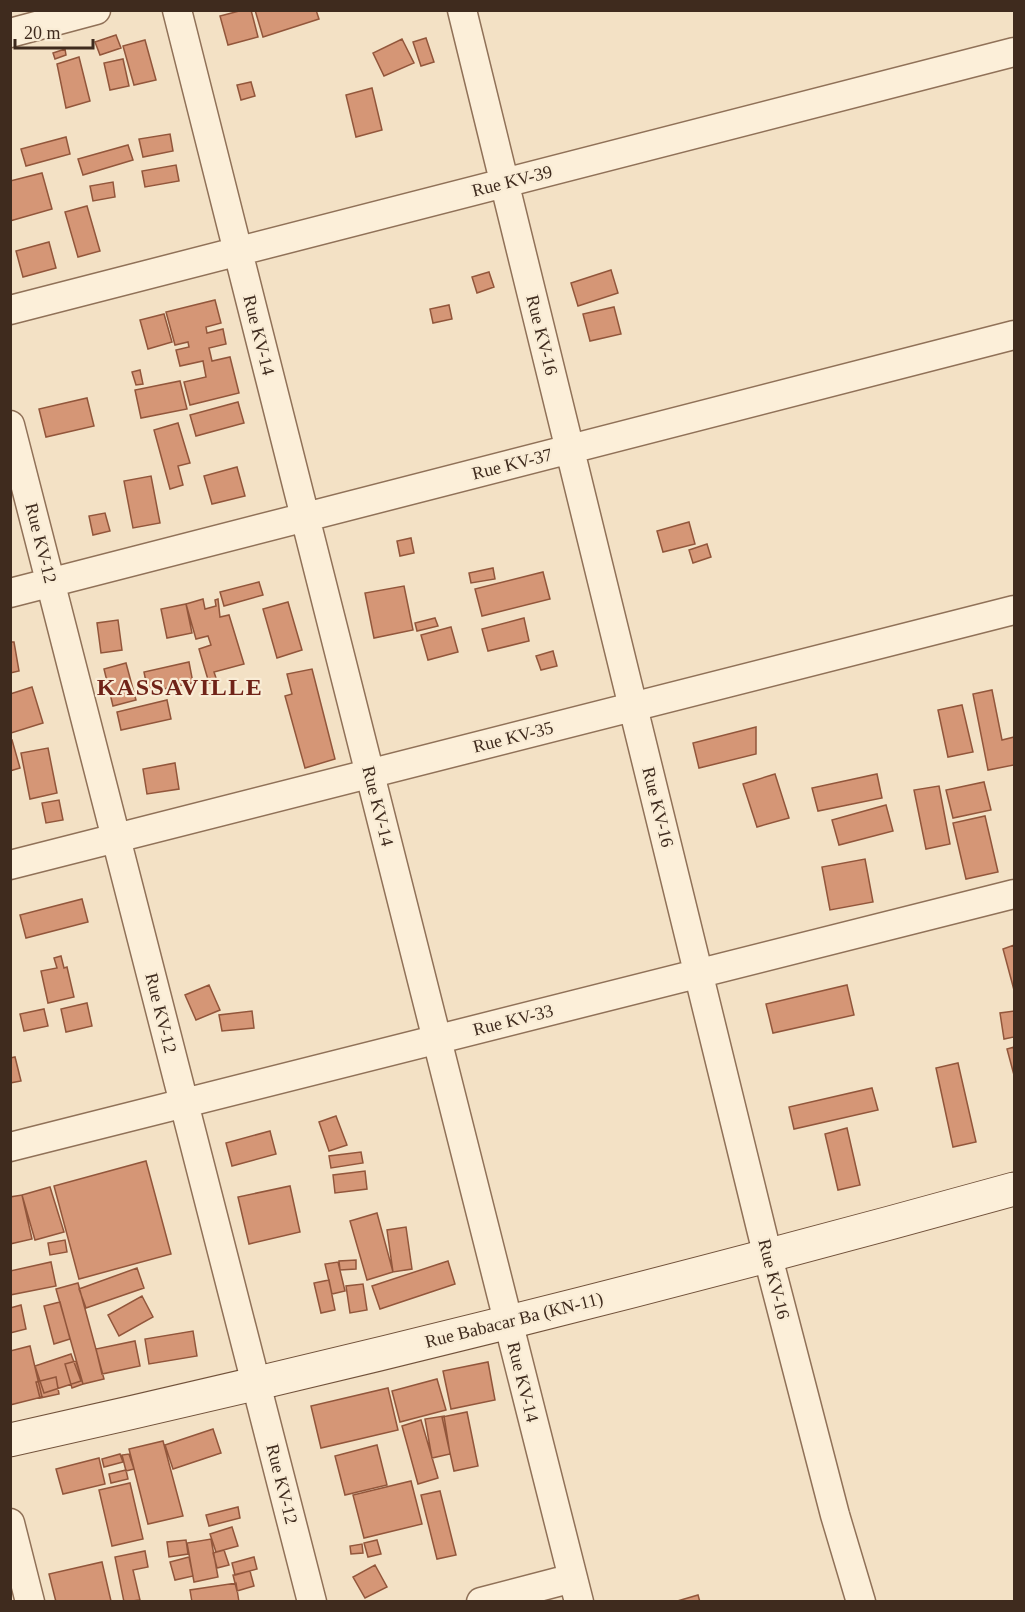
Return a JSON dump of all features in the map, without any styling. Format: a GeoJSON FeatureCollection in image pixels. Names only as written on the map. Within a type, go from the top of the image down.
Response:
{"type":"FeatureCollection","features":[{"type":"Feature","properties":{"kind":"street"},"geometry":{"type":"LineString","coordinates":[[10,33],[96,10]]}},
{"type":"Feature","properties":{"kind":"street","name":"Rue KV-14"},"geometry":{"type":"LineString","coordinates":[[177,10],[576,1590]]}},
{"type":"Feature","properties":{"kind":"street","name":"Rue KV-16"},"geometry":{"type":"LineString","coordinates":[[462,10],[768,1257],[835,1515],[861,1602]]}},
{"type":"Feature","properties":{"kind":"street","name":"Rue KV-39"},"geometry":{"type":"LineString","coordinates":[[10,310],[1014,52]]}},
{"type":"Feature","properties":{"kind":"street","name":"Rue KV-37"},"geometry":{"type":"LineString","coordinates":[[10,593],[1014,335]]}},
{"type":"Feature","properties":{"kind":"street","name":"Rue KV-12"},"geometry":{"type":"LineString","coordinates":[[10,425],[312,1602]]}},
{"type":"Feature","properties":{"kind":"street","name":"Rue KV-35"},"geometry":{"type":"LineString","coordinates":[[10,865],[1014,610]]}},
{"type":"Feature","properties":{"kind":"street","name":"Rue KV-33"},"geometry":{"type":"LineString","coordinates":[[10,1147],[1014,894]]}},
{"type":"Feature","properties":{"kind":"street","name":"Rue Babacar Ba (KN-11)"},"geometry":{"type":"LineString","coordinates":[[10,1440],[257,1385],[768,1257],[1014,1189]]}},
{"type":"Feature","properties":{"kind":"street"},"geometry":{"type":"LineString","coordinates":[[10,1523],[30,1602]]}},
{"type":"Feature","properties":{"kind":"street"},"geometry":{"type":"LineString","coordinates":[[481,1602],[576,1590]]}},
{"type":"Feature","properties":{"kind":"building"},"geometry":{"type":"Polygon","coordinates":[[[251,10],[258,37],[228,45],[220,16],[251,10]]]}},
{"type":"Feature","properties":{"kind":"building"},"geometry":{"type":"Polygon","coordinates":[[[255,10],[316,10],[319,19],[263,37],[255,10]]]}},
{"type":"Feature","properties":{"kind":"building"},"geometry":{"type":"Polygon","coordinates":[[[116,35],[121,48],[100,55],[95,42],[116,35]]]}},
{"type":"Feature","properties":{"kind":"building"},"geometry":{"type":"Polygon","coordinates":[[[426,38],[434,62],[421,66],[413,42],[426,38]]]}},
{"type":"Feature","properties":{"kind":"building"},"geometry":{"type":"Polygon","coordinates":[[[402,39],[414,63],[384,76],[373,53],[402,39]]]}},
{"type":"Feature","properties":{"kind":"building"},"geometry":{"type":"Polygon","coordinates":[[[145,40],[156,80],[134,85],[123,46],[145,40]]]}},
{"type":"Feature","properties":{"kind":"building"},"geometry":{"type":"Polygon","coordinates":[[[65,49],[66,55],[55,59],[53,53],[65,49]]]}},
{"type":"Feature","properties":{"kind":"building"},"geometry":{"type":"Polygon","coordinates":[[[79,57],[90,101],[66,108],[57,64],[79,57]]]}},
{"type":"Feature","properties":{"kind":"building"},"geometry":{"type":"Polygon","coordinates":[[[123,59],[129,86],[110,90],[104,63],[123,59]]]}},
{"type":"Feature","properties":{"kind":"building"},"geometry":{"type":"Polygon","coordinates":[[[251,82],[255,96],[241,100],[237,85],[251,82]]]}},
{"type":"Feature","properties":{"kind":"building"},"geometry":{"type":"Polygon","coordinates":[[[372,88],[382,130],[356,137],[346,95],[372,88]]]}},
{"type":"Feature","properties":{"kind":"building"},"geometry":{"type":"Polygon","coordinates":[[[170,134],[173,151],[143,157],[139,139],[170,134]]]}},
{"type":"Feature","properties":{"kind":"building"},"geometry":{"type":"Polygon","coordinates":[[[66,137],[70,154],[26,166],[21,149],[66,137]]]}},
{"type":"Feature","properties":{"kind":"building"},"geometry":{"type":"Polygon","coordinates":[[[128,145],[133,160],[83,175],[78,159],[128,145]]]}},
{"type":"Feature","properties":{"kind":"building"},"geometry":{"type":"Polygon","coordinates":[[[176,165],[179,181],[145,187],[142,171],[176,165]]]}},
{"type":"Feature","properties":{"kind":"building"},"geometry":{"type":"Polygon","coordinates":[[[42,173],[52,209],[10,221],[10,181],[42,173]]]}},
{"type":"Feature","properties":{"kind":"building"},"geometry":{"type":"Polygon","coordinates":[[[113,182],[115,197],[93,201],[90,186],[113,182]]]}},
{"type":"Feature","properties":{"kind":"building"},"geometry":{"type":"Polygon","coordinates":[[[87,206],[100,251],[78,257],[65,212],[87,206]]]}},
{"type":"Feature","properties":{"kind":"building"},"geometry":{"type":"Polygon","coordinates":[[[49,242],[56,268],[23,277],[16,251],[49,242]]]}},
{"type":"Feature","properties":{"kind":"building"},"geometry":{"type":"Polygon","coordinates":[[[611,270],[618,293],[578,306],[571,283],[611,270]]]}},
{"type":"Feature","properties":{"kind":"building"},"geometry":{"type":"Polygon","coordinates":[[[489,272],[494,287],[477,293],[472,277],[489,272]]]}},
{"type":"Feature","properties":{"kind":"building"},"geometry":{"type":"Polygon","coordinates":[[[215,300],[221,323],[206,327],[207,333],[223,329],[226,344],[209,348],[212,361],[230,357],[239,393],[190,405],[184,382],[206,377],[203,361],[180,366],[176,350],[189,347],[188,342],[175,345],[166,312],[215,300]]]}},
{"type":"Feature","properties":{"kind":"building"},"geometry":{"type":"Polygon","coordinates":[[[449,305],[452,319],[433,323],[430,309],[449,305]]]}},
{"type":"Feature","properties":{"kind":"building"},"geometry":{"type":"Polygon","coordinates":[[[614,307],[621,334],[590,341],[583,314],[614,307]]]}},
{"type":"Feature","properties":{"kind":"building"},"geometry":{"type":"Polygon","coordinates":[[[164,314],[172,342],[148,349],[140,320],[164,314]]]}},
{"type":"Feature","properties":{"kind":"building"},"geometry":{"type":"Polygon","coordinates":[[[140,370],[143,384],[136,385],[132,372],[140,370]]]}},
{"type":"Feature","properties":{"kind":"building"},"geometry":{"type":"Polygon","coordinates":[[[180,381],[187,409],[141,418],[135,390],[180,381]]]}},
{"type":"Feature","properties":{"kind":"building"},"geometry":{"type":"Polygon","coordinates":[[[87,398],[94,426],[46,437],[39,409],[87,398]]]}},
{"type":"Feature","properties":{"kind":"building"},"geometry":{"type":"Polygon","coordinates":[[[238,402],[244,423],[196,436],[190,415],[238,402]]]}},
{"type":"Feature","properties":{"kind":"building"},"geometry":{"type":"Polygon","coordinates":[[[178,423],[190,463],[178,466],[183,485],[170,489],[154,430],[178,423]]]}},
{"type":"Feature","properties":{"kind":"building"},"geometry":{"type":"Polygon","coordinates":[[[237,467],[245,496],[212,504],[204,476],[237,467]]]}},
{"type":"Feature","properties":{"kind":"building"},"geometry":{"type":"Polygon","coordinates":[[[151,476],[160,523],[133,528],[124,481],[151,476]]]}},
{"type":"Feature","properties":{"kind":"building"},"geometry":{"type":"Polygon","coordinates":[[[105,513],[110,531],[93,535],[89,516],[105,513]]]}},
{"type":"Feature","properties":{"kind":"building"},"geometry":{"type":"Polygon","coordinates":[[[689,522],[695,544],[663,552],[657,531],[689,522]]]}},
{"type":"Feature","properties":{"kind":"building"},"geometry":{"type":"Polygon","coordinates":[[[411,538],[414,553],[400,556],[397,541],[411,538]]]}},
{"type":"Feature","properties":{"kind":"building"},"geometry":{"type":"Polygon","coordinates":[[[707,544],[711,557],[693,563],[689,550],[707,544]]]}},
{"type":"Feature","properties":{"kind":"building"},"geometry":{"type":"Polygon","coordinates":[[[493,568],[495,579],[471,583],[469,573],[493,568]]]}},
{"type":"Feature","properties":{"kind":"building"},"geometry":{"type":"Polygon","coordinates":[[[543,572],[550,599],[482,616],[475,589],[543,572]]]}},
{"type":"Feature","properties":{"kind":"building"},"geometry":{"type":"Polygon","coordinates":[[[259,582],[263,595],[224,606],[220,592],[259,582]]]}},
{"type":"Feature","properties":{"kind":"building"},"geometry":{"type":"Polygon","coordinates":[[[404,586],[413,630],[374,638],[365,593],[404,586]]]}},
{"type":"Feature","properties":{"kind":"building"},"geometry":{"type":"Polygon","coordinates":[[[203,599],[205,609],[216,606],[215,600],[218,599],[220,617],[229,615],[244,664],[214,672],[217,681],[209,683],[199,649],[211,645],[208,636],[196,639],[186,604],[203,599]]]}},
{"type":"Feature","properties":{"kind":"building"},"geometry":{"type":"Polygon","coordinates":[[[288,602],[302,650],[277,658],[263,609],[288,602]]]}},
{"type":"Feature","properties":{"kind":"building"},"geometry":{"type":"Polygon","coordinates":[[[186,604],[192,633],[167,638],[161,609],[186,604]]]}},
{"type":"Feature","properties":{"kind":"building"},"geometry":{"type":"Polygon","coordinates":[[[435,618],[438,626],[417,631],[415,623],[435,618]]]}},
{"type":"Feature","properties":{"kind":"building"},"geometry":{"type":"Polygon","coordinates":[[[524,618],[529,641],[488,651],[482,629],[524,618]]]}},
{"type":"Feature","properties":{"kind":"building"},"geometry":{"type":"Polygon","coordinates":[[[118,620],[122,650],[101,653],[97,623],[118,620]]]}},
{"type":"Feature","properties":{"kind":"building"},"geometry":{"type":"Polygon","coordinates":[[[451,627],[458,652],[428,660],[421,635],[451,627]]]}},
{"type":"Feature","properties":{"kind":"building"},"geometry":{"type":"Polygon","coordinates":[[[10,642],[14,642],[19,671],[10,673],[10,642]]]}},
{"type":"Feature","properties":{"kind":"building"},"geometry":{"type":"Polygon","coordinates":[[[553,651],[557,666],[541,670],[536,656],[553,651]]]}},
{"type":"Feature","properties":{"kind":"building"},"geometry":{"type":"Polygon","coordinates":[[[189,662],[193,683],[148,692],[144,672],[189,662]]]}},
{"type":"Feature","properties":{"kind":"building"},"geometry":{"type":"Polygon","coordinates":[[[126,663],[136,700],[113,706],[104,669],[126,663]]]}},
{"type":"Feature","properties":{"kind":"building"},"geometry":{"type":"Polygon","coordinates":[[[312,669],[335,759],[305,768],[285,696],[292,694],[287,674],[312,669]]]}},
{"type":"Feature","properties":{"kind":"building"},"geometry":{"type":"Polygon","coordinates":[[[32,687],[43,723],[11,733],[10,694],[32,687]]]}},
{"type":"Feature","properties":{"kind":"building"},"geometry":{"type":"Polygon","coordinates":[[[992,690],[1002,740],[1014,737],[1014,765],[988,770],[973,694],[992,690]]]}},
{"type":"Feature","properties":{"kind":"building"},"geometry":{"type":"Polygon","coordinates":[[[167,700],[171,719],[121,730],[117,712],[167,700]]]}},
{"type":"Feature","properties":{"kind":"building"},"geometry":{"type":"Polygon","coordinates":[[[962,705],[973,752],[948,757],[938,710],[962,705]]]}},
{"type":"Feature","properties":{"kind":"building"},"geometry":{"type":"Polygon","coordinates":[[[756,727],[756,754],[699,768],[693,743],[756,727]]]}},
{"type":"Feature","properties":{"kind":"building"},"geometry":{"type":"Polygon","coordinates":[[[12,740],[20,768],[10,771],[10,741],[12,740]]]}},
{"type":"Feature","properties":{"kind":"building"},"geometry":{"type":"Polygon","coordinates":[[[48,748],[57,793],[30,799],[21,753],[48,748]]]}},
{"type":"Feature","properties":{"kind":"building"},"geometry":{"type":"Polygon","coordinates":[[[175,763],[179,789],[147,794],[143,769],[175,763]]]}},
{"type":"Feature","properties":{"kind":"building"},"geometry":{"type":"Polygon","coordinates":[[[775,774],[789,818],[757,827],[743,784],[775,774]]]}},
{"type":"Feature","properties":{"kind":"building"},"geometry":{"type":"Polygon","coordinates":[[[877,774],[882,798],[818,811],[812,788],[877,774]]]}},
{"type":"Feature","properties":{"kind":"building"},"geometry":{"type":"Polygon","coordinates":[[[984,782],[991,810],[953,818],[946,790],[984,782]]]}},
{"type":"Feature","properties":{"kind":"building"},"geometry":{"type":"Polygon","coordinates":[[[939,786],[950,844],[926,849],[914,790],[939,786]]]}},
{"type":"Feature","properties":{"kind":"building"},"geometry":{"type":"Polygon","coordinates":[[[59,800],[63,820],[46,823],[42,803],[59,800]]]}},
{"type":"Feature","properties":{"kind":"building"},"geometry":{"type":"Polygon","coordinates":[[[886,805],[893,831],[839,845],[832,820],[886,805]]]}},
{"type":"Feature","properties":{"kind":"building"},"geometry":{"type":"Polygon","coordinates":[[[985,816],[998,872],[966,879],[953,823],[985,816]]]}},
{"type":"Feature","properties":{"kind":"building"},"geometry":{"type":"Polygon","coordinates":[[[865,859],[873,902],[830,910],[822,867],[865,859]]]}},
{"type":"Feature","properties":{"kind":"building"},"geometry":{"type":"Polygon","coordinates":[[[82,899],[88,922],[26,938],[20,915],[82,899]]]}},
{"type":"Feature","properties":{"kind":"building"},"geometry":{"type":"Polygon","coordinates":[[[1014,945],[1014,990],[1003,949],[1014,945]]]}},
{"type":"Feature","properties":{"kind":"building"},"geometry":{"type":"Polygon","coordinates":[[[61,956],[64,968],[67,967],[74,997],[48,1003],[41,971],[57,968],[54,958],[61,956]]]}},
{"type":"Feature","properties":{"kind":"building"},"geometry":{"type":"Polygon","coordinates":[[[209,985],[220,1010],[196,1020],[185,995],[209,985]]]}},
{"type":"Feature","properties":{"kind":"building"},"geometry":{"type":"Polygon","coordinates":[[[847,985],[854,1015],[773,1033],[766,1004],[847,985]]]}},
{"type":"Feature","properties":{"kind":"building"},"geometry":{"type":"Polygon","coordinates":[[[87,1003],[92,1026],[66,1032],[61,1009],[87,1003]]]}},
{"type":"Feature","properties":{"kind":"building"},"geometry":{"type":"Polygon","coordinates":[[[44,1009],[48,1026],[24,1031],[20,1014],[44,1009]]]}},
{"type":"Feature","properties":{"kind":"building"},"geometry":{"type":"Polygon","coordinates":[[[252,1011],[254,1028],[222,1031],[219,1015],[252,1011]]]}},
{"type":"Feature","properties":{"kind":"building"},"geometry":{"type":"Polygon","coordinates":[[[1014,1011],[1014,1037],[1004,1039],[1000,1013],[1014,1011]]]}},
{"type":"Feature","properties":{"kind":"building"},"geometry":{"type":"Polygon","coordinates":[[[1014,1047],[1014,1075],[1007,1049],[1014,1047]]]}},
{"type":"Feature","properties":{"kind":"building"},"geometry":{"type":"Polygon","coordinates":[[[15,1057],[21,1081],[10,1083],[10,1058],[15,1057]]]}},
{"type":"Feature","properties":{"kind":"building"},"geometry":{"type":"Polygon","coordinates":[[[958,1063],[976,1142],[953,1147],[936,1068],[958,1063]]]}},
{"type":"Feature","properties":{"kind":"building"},"geometry":{"type":"Polygon","coordinates":[[[872,1088],[878,1110],[794,1129],[789,1107],[872,1088]]]}},
{"type":"Feature","properties":{"kind":"building"},"geometry":{"type":"Polygon","coordinates":[[[336,1116],[347,1145],[329,1151],[319,1122],[336,1116]]]}},
{"type":"Feature","properties":{"kind":"building"},"geometry":{"type":"Polygon","coordinates":[[[847,1128],[860,1185],[838,1190],[825,1134],[847,1128]]]}},
{"type":"Feature","properties":{"kind":"building"},"geometry":{"type":"Polygon","coordinates":[[[270,1131],[276,1154],[232,1166],[226,1143],[270,1131]]]}},
{"type":"Feature","properties":{"kind":"building"},"geometry":{"type":"Polygon","coordinates":[[[361,1152],[363,1163],[331,1168],[329,1156],[361,1152]]]}},
{"type":"Feature","properties":{"kind":"building"},"geometry":{"type":"Polygon","coordinates":[[[146,1161],[171,1254],[79,1279],[54,1186],[146,1161]]]}},
{"type":"Feature","properties":{"kind":"building"},"geometry":{"type":"Polygon","coordinates":[[[365,1171],[367,1189],[335,1193],[333,1175],[365,1171]]]}},
{"type":"Feature","properties":{"kind":"building"},"geometry":{"type":"Polygon","coordinates":[[[290,1186],[300,1232],[249,1244],[238,1197],[290,1186]]]}},
{"type":"Feature","properties":{"kind":"building"},"geometry":{"type":"Polygon","coordinates":[[[50,1187],[64,1232],[35,1240],[22,1195],[50,1187]]]}},
{"type":"Feature","properties":{"kind":"building"},"geometry":{"type":"Polygon","coordinates":[[[22,1195],[32,1239],[10,1244],[10,1197],[22,1195]]]}},
{"type":"Feature","properties":{"kind":"building"},"geometry":{"type":"Polygon","coordinates":[[[377,1213],[393,1272],[367,1280],[350,1221],[377,1213]]]}},
{"type":"Feature","properties":{"kind":"building"},"geometry":{"type":"Polygon","coordinates":[[[406,1227],[412,1269],[393,1272],[387,1230],[406,1227]]]}},
{"type":"Feature","properties":{"kind":"building"},"geometry":{"type":"Polygon","coordinates":[[[65,1240],[67,1252],[50,1255],[48,1243],[65,1240]]]}},
{"type":"Feature","properties":{"kind":"building"},"geometry":{"type":"Polygon","coordinates":[[[356,1260],[356,1269],[340,1270],[339,1261],[356,1260]]]}},
{"type":"Feature","properties":{"kind":"building"},"geometry":{"type":"Polygon","coordinates":[[[448,1261],[455,1284],[380,1309],[372,1286],[448,1261]]]}},
{"type":"Feature","properties":{"kind":"building"},"geometry":{"type":"Polygon","coordinates":[[[51,1262],[56,1286],[10,1295],[10,1271],[51,1262]]]}},
{"type":"Feature","properties":{"kind":"building"},"geometry":{"type":"Polygon","coordinates":[[[338,1262],[345,1291],[332,1294],[325,1264],[338,1262]]]}},
{"type":"Feature","properties":{"kind":"building"},"geometry":{"type":"Polygon","coordinates":[[[137,1268],[144,1288],[86,1308],[79,1289],[137,1268]]]}},
{"type":"Feature","properties":{"kind":"building"},"geometry":{"type":"Polygon","coordinates":[[[329,1280],[335,1310],[321,1313],[314,1283],[329,1280]]]}},
{"type":"Feature","properties":{"kind":"building"},"geometry":{"type":"Polygon","coordinates":[[[78,1283],[104,1379],[83,1384],[56,1289],[78,1283]]]}},
{"type":"Feature","properties":{"kind":"building"},"geometry":{"type":"Polygon","coordinates":[[[363,1284],[367,1310],[350,1313],[346,1286],[363,1284]]]}},
{"type":"Feature","properties":{"kind":"building"},"geometry":{"type":"Polygon","coordinates":[[[142,1296],[153,1317],[119,1336],[108,1315],[142,1296]]]}},
{"type":"Feature","properties":{"kind":"building"},"geometry":{"type":"Polygon","coordinates":[[[60,1302],[70,1339],[54,1344],[44,1306],[60,1302]]]}},
{"type":"Feature","properties":{"kind":"building"},"geometry":{"type":"Polygon","coordinates":[[[21,1305],[26,1329],[10,1333],[10,1308],[21,1305]]]}},
{"type":"Feature","properties":{"kind":"building"},"geometry":{"type":"Polygon","coordinates":[[[193,1331],[197,1356],[149,1364],[145,1339],[193,1331]]]}},
{"type":"Feature","properties":{"kind":"building"},"geometry":{"type":"Polygon","coordinates":[[[135,1341],[140,1366],[102,1374],[96,1349],[135,1341]]]}},
{"type":"Feature","properties":{"kind":"building"},"geometry":{"type":"Polygon","coordinates":[[[30,1346],[42,1397],[10,1405],[10,1351],[30,1346]]]}},
{"type":"Feature","properties":{"kind":"building"},"geometry":{"type":"Polygon","coordinates":[[[71,1354],[81,1381],[44,1393],[35,1366],[71,1354]]]}},
{"type":"Feature","properties":{"kind":"building"},"geometry":{"type":"Polygon","coordinates":[[[76,1361],[83,1384],[72,1388],[65,1364],[76,1361]]]}},
{"type":"Feature","properties":{"kind":"building"},"geometry":{"type":"Polygon","coordinates":[[[488,1362],[495,1400],[451,1409],[443,1371],[488,1362]]]}},
{"type":"Feature","properties":{"kind":"building"},"geometry":{"type":"Polygon","coordinates":[[[56,1377],[59,1394],[40,1398],[36,1382],[56,1377]]]}},
{"type":"Feature","properties":{"kind":"building"},"geometry":{"type":"Polygon","coordinates":[[[437,1379],[446,1410],[400,1422],[392,1391],[437,1379]]]}},
{"type":"Feature","properties":{"kind":"building"},"geometry":{"type":"Polygon","coordinates":[[[388,1388],[398,1430],[321,1448],[311,1406],[388,1388]]]}},
{"type":"Feature","properties":{"kind":"building"},"geometry":{"type":"Polygon","coordinates":[[[467,1412],[478,1466],[454,1471],[442,1417],[467,1412]]]}},
{"type":"Feature","properties":{"kind":"building"},"geometry":{"type":"Polygon","coordinates":[[[444,1416],[450,1454],[432,1458],[425,1419],[444,1416]]]}},
{"type":"Feature","properties":{"kind":"building"},"geometry":{"type":"Polygon","coordinates":[[[421,1420],[438,1478],[418,1484],[402,1426],[421,1420]]]}},
{"type":"Feature","properties":{"kind":"building"},"geometry":{"type":"Polygon","coordinates":[[[213,1429],[221,1453],[173,1469],[165,1445],[213,1429]]]}},
{"type":"Feature","properties":{"kind":"building"},"geometry":{"type":"Polygon","coordinates":[[[163,1441],[183,1516],[148,1524],[129,1449],[163,1441]]]}},
{"type":"Feature","properties":{"kind":"building"},"geometry":{"type":"Polygon","coordinates":[[[377,1445],[387,1485],[345,1495],[335,1456],[377,1445]]]}},
{"type":"Feature","properties":{"kind":"building"},"geometry":{"type":"Polygon","coordinates":[[[120,1454],[123,1462],[104,1467],[102,1459],[120,1454]]]}},
{"type":"Feature","properties":{"kind":"building"},"geometry":{"type":"Polygon","coordinates":[[[129,1454],[134,1469],[126,1471],[122,1455],[129,1454]]]}},
{"type":"Feature","properties":{"kind":"building"},"geometry":{"type":"Polygon","coordinates":[[[99,1458],[105,1484],[63,1494],[56,1469],[99,1458]]]}},
{"type":"Feature","properties":{"kind":"building"},"geometry":{"type":"Polygon","coordinates":[[[126,1470],[128,1479],[111,1483],[109,1474],[126,1470]]]}},
{"type":"Feature","properties":{"kind":"building"},"geometry":{"type":"Polygon","coordinates":[[[411,1481],[422,1524],[364,1538],[353,1495],[411,1481]]]}},
{"type":"Feature","properties":{"kind":"building"},"geometry":{"type":"Polygon","coordinates":[[[130,1483],[143,1539],[112,1546],[99,1490],[130,1483]]]}},
{"type":"Feature","properties":{"kind":"building"},"geometry":{"type":"Polygon","coordinates":[[[440,1491],[456,1555],[437,1559],[421,1495],[440,1491]]]}},
{"type":"Feature","properties":{"kind":"building"},"geometry":{"type":"Polygon","coordinates":[[[238,1507],[240,1518],[209,1526],[206,1515],[238,1507]]]}},
{"type":"Feature","properties":{"kind":"building"},"geometry":{"type":"Polygon","coordinates":[[[232,1527],[238,1546],[216,1552],[210,1534],[232,1527]]]}},
{"type":"Feature","properties":{"kind":"building"},"geometry":{"type":"Polygon","coordinates":[[[211,1539],[218,1577],[194,1582],[187,1543],[211,1539]]]}},
{"type":"Feature","properties":{"kind":"building"},"geometry":{"type":"Polygon","coordinates":[[[186,1540],[188,1554],[169,1557],[167,1542],[186,1540]]]}},
{"type":"Feature","properties":{"kind":"building"},"geometry":{"type":"Polygon","coordinates":[[[377,1540],[381,1554],[368,1557],[364,1543],[377,1540]]]}},
{"type":"Feature","properties":{"kind":"building"},"geometry":{"type":"Polygon","coordinates":[[[362,1544],[363,1553],[351,1554],[350,1546],[362,1544]]]}},
{"type":"Feature","properties":{"kind":"building"},"geometry":{"type":"Polygon","coordinates":[[[224,1550],[229,1565],[217,1568],[213,1553],[224,1550]]]}},
{"type":"Feature","properties":{"kind":"building"},"geometry":{"type":"Polygon","coordinates":[[[145,1551],[148,1567],[133,1570],[140,1600],[124,1602],[115,1557],[145,1551]]]}},
{"type":"Feature","properties":{"kind":"building"},"geometry":{"type":"Polygon","coordinates":[[[189,1557],[193,1576],[175,1580],[170,1562],[189,1557]]]}},
{"type":"Feature","properties":{"kind":"building"},"geometry":{"type":"Polygon","coordinates":[[[254,1557],[257,1569],[235,1575],[232,1563],[254,1557]]]}},
{"type":"Feature","properties":{"kind":"building"},"geometry":{"type":"Polygon","coordinates":[[[102,1562],[111,1601],[56,1602],[49,1574],[102,1562]]]}},
{"type":"Feature","properties":{"kind":"building"},"geometry":{"type":"Polygon","coordinates":[[[375,1565],[387,1587],[365,1598],[353,1577],[375,1565]]]}},
{"type":"Feature","properties":{"kind":"building"},"geometry":{"type":"Polygon","coordinates":[[[250,1571],[254,1586],[237,1591],[233,1575],[250,1571]]]}},
{"type":"Feature","properties":{"kind":"building"},"geometry":{"type":"Polygon","coordinates":[[[236,1583],[239,1602],[192,1602],[190,1590],[236,1583]]]}},
{"type":"Feature","properties":{"kind":"building"},"geometry":{"type":"Polygon","coordinates":[[[698,1595],[700,1602],[674,1602],[698,1595]]]}},
{"type":"Feature","properties":{"kind":"district","name":"KASSAVILLE"},"geometry":{"type":"Point","coordinates":[180,687]}}]}
